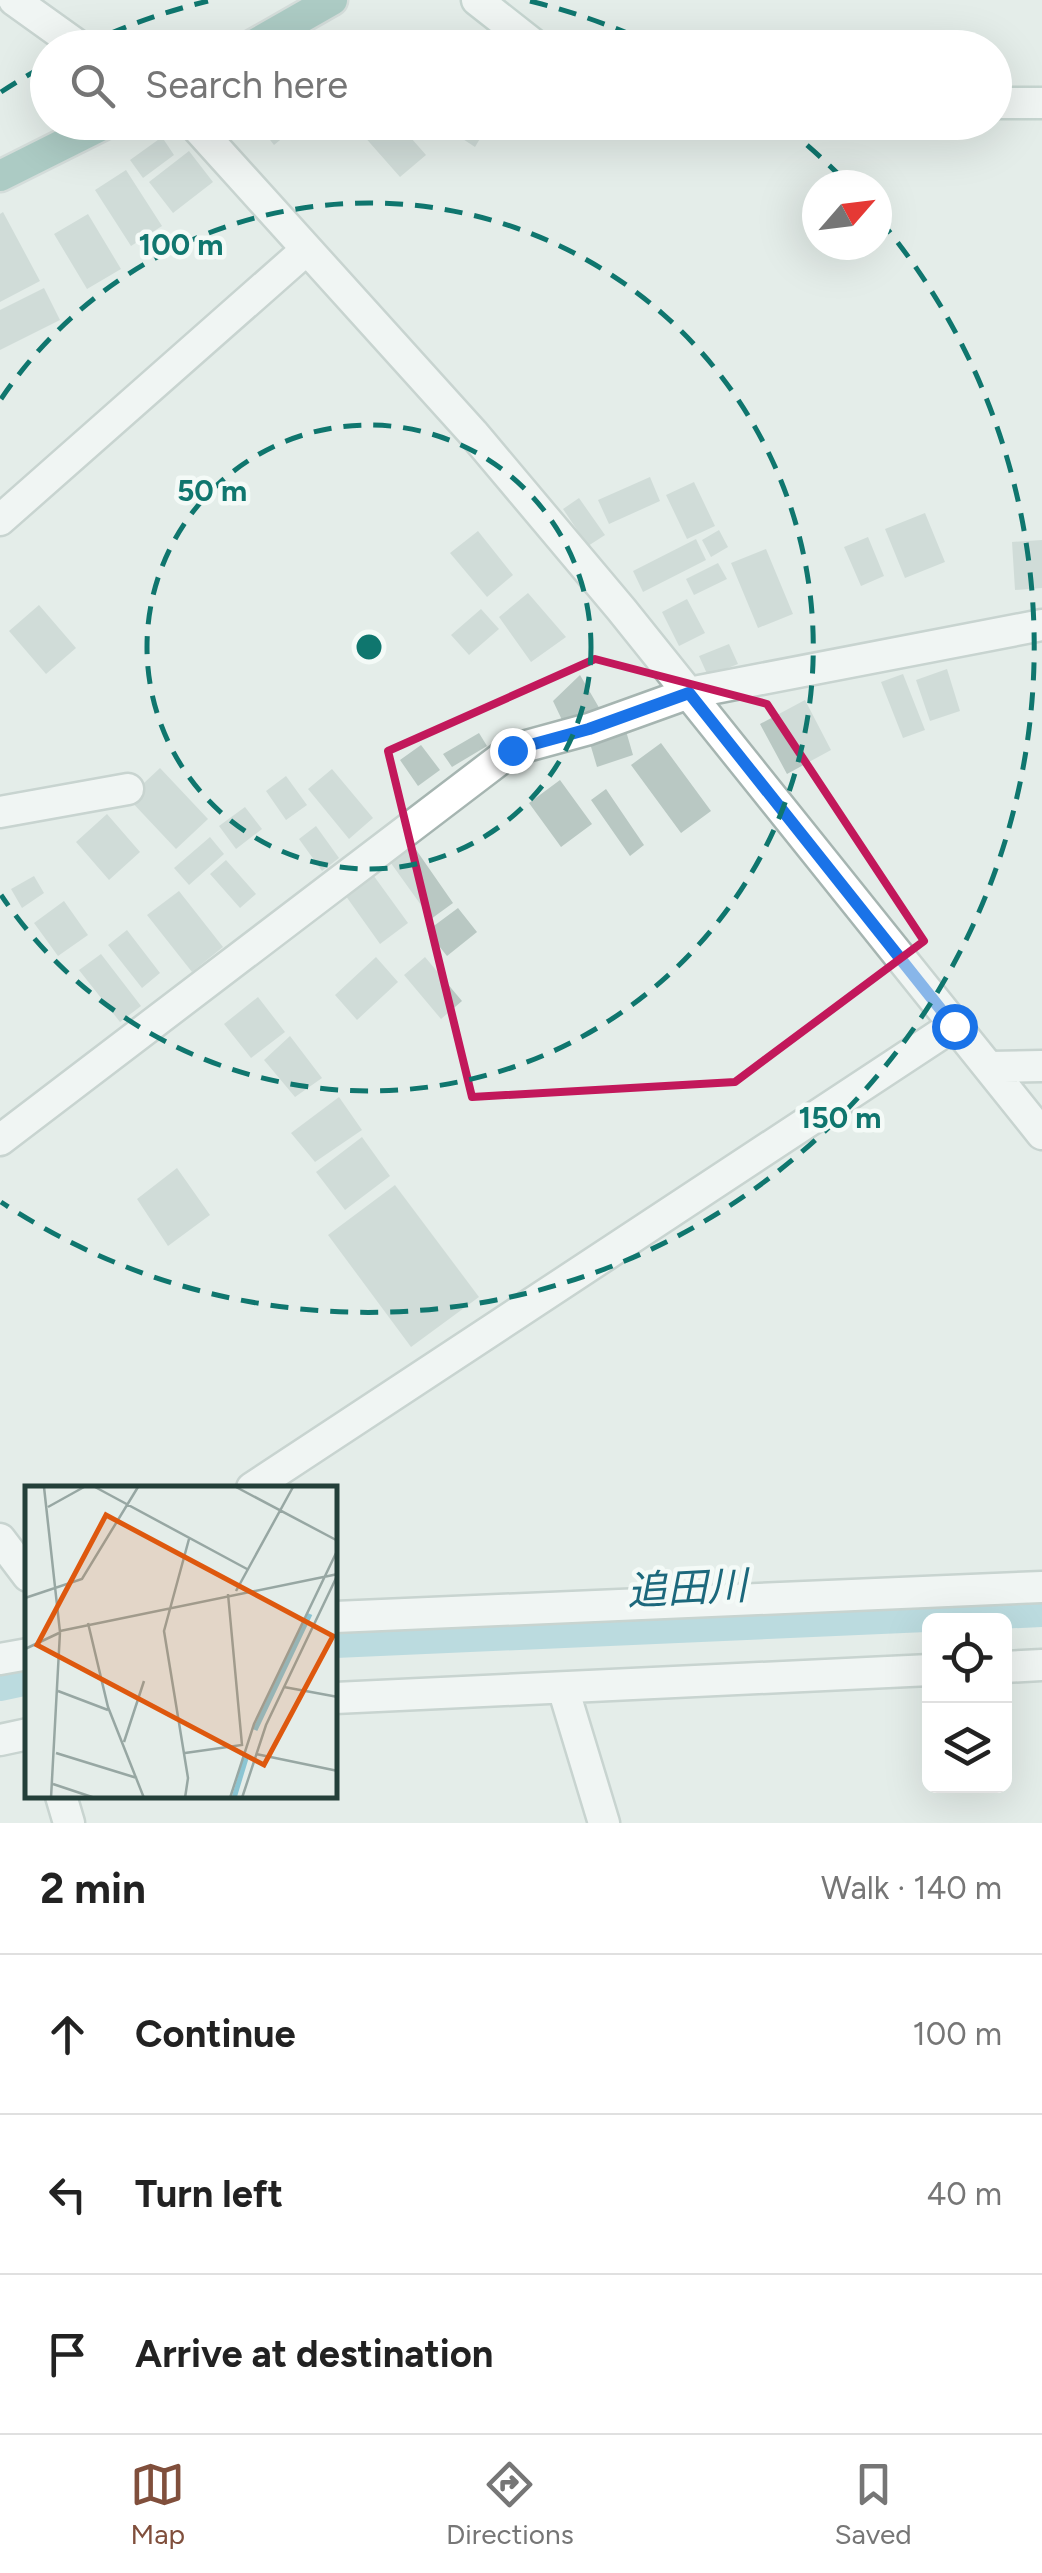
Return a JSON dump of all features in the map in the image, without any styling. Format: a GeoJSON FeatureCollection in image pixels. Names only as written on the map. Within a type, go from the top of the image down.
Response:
{"type":"FeatureCollection","features":[{"type":"Feature","properties":{"kind":"main road"},"geometry":{"type":"LineString","coordinates":[[280,30],[332,0]]}},
{"type":"Feature","properties":{"kind":"main road"},"geometry":{"type":"LineString","coordinates":[[0,176],[72,140]]}},
{"type":"Feature","properties":{"kind":"street"},"geometry":{"type":"LineString","coordinates":[[14,0],[56,30]]}},
{"type":"Feature","properties":{"kind":"street"},"geometry":{"type":"LineString","coordinates":[[477,0],[515,30]]}},
{"type":"Feature","properties":{"kind":"street"},"geometry":{"type":"LineString","coordinates":[[1012,103],[1042,103]]}},
{"type":"Feature","properties":{"kind":"street"},"geometry":{"type":"LineString","coordinates":[[208,140],[473,433],[689,693],[1042,1134]]}},
{"type":"Feature","properties":{"kind":"street"},"geometry":{"type":"LineString","coordinates":[[0,520],[306,250]]}},
{"type":"Feature","properties":{"kind":"street"},"geometry":{"type":"LineString","coordinates":[[0,1140],[512,750],[589,729],[689,693],[1042,625]]}},
{"type":"Feature","properties":{"kind":"street"},"geometry":{"type":"LineString","coordinates":[[0,812],[128,789]]}},
{"type":"Feature","properties":{"kind":"street"},"geometry":{"type":"LineString","coordinates":[[255,1486],[954,1026]]}},
{"type":"Feature","properties":{"kind":"street"},"geometry":{"type":"LineString","coordinates":[[989,1066],[1042,1066]]}},
{"type":"Feature","properties":{"kind":"street"},"geometry":{"type":"LineString","coordinates":[[0,1539],[25,1572]]}},
{"type":"Feature","properties":{"kind":"street"},"geometry":{"type":"LineString","coordinates":[[338,1617],[1042,1587]]}},
{"type":"Feature","properties":{"kind":"street"},"geometry":{"type":"LineString","coordinates":[[0,1659],[25,1655]]}},
{"type":"Feature","properties":{"kind":"street"},"geometry":{"type":"LineString","coordinates":[[1012,1667],[1042,1665]]}},
{"type":"Feature","properties":{"kind":"street"},"geometry":{"type":"LineString","coordinates":[[338,1698],[922,1670]]}},
{"type":"Feature","properties":{"kind":"street"},"geometry":{"type":"LineString","coordinates":[[564,1688],[604,1823]]}},
{"type":"Feature","properties":{"kind":"street"},"geometry":{"type":"LineString","coordinates":[[0,1740],[25,1735]]}},
{"type":"Feature","properties":{"kind":"street"},"geometry":{"type":"LineString","coordinates":[[62,1798],[69,1823]]}},
{"type":"Feature","properties":{"kind":"highlighted area"},"geometry":{"type":"Polygon","coordinates":[[[595,659],[767,704],[924,941],[735,1082],[472,1097],[388,751],[595,659]]]}},
{"type":"Feature","properties":{"kind":"building"},"geometry":{"type":"Polygon","coordinates":[[[158,140],[164,140],[174,155],[143,178],[130,160],[158,140]]]}},
{"type":"Feature","properties":{"kind":"building"},"geometry":{"type":"Polygon","coordinates":[[[367,140],[413,140],[426,155],[400,177],[367,140]]]}},
{"type":"Feature","properties":{"kind":"building"},"geometry":{"type":"Polygon","coordinates":[[[189,151],[213,182],[173,213],[149,182],[189,151]]]}},
{"type":"Feature","properties":{"kind":"building"},"geometry":{"type":"Polygon","coordinates":[[[126,170],[162,226],[131,246],[95,190],[126,170]]]}},
{"type":"Feature","properties":{"kind":"building"},"geometry":{"type":"Polygon","coordinates":[[[3,212],[40,281],[0,302],[0,214],[3,212]]]}},
{"type":"Feature","properties":{"kind":"building"},"geometry":{"type":"Polygon","coordinates":[[[88,214],[121,269],[87,289],[54,234],[88,214]]]}},
{"type":"Feature","properties":{"kind":"building"},"geometry":{"type":"Polygon","coordinates":[[[44,288],[60,320],[0,350],[0,310],[44,288]]]}},
{"type":"Feature","properties":{"kind":"building"},"geometry":{"type":"Polygon","coordinates":[[[650,477],[660,501],[609,524],[598,500],[650,477]]]}},
{"type":"Feature","properties":{"kind":"building"},"geometry":{"type":"Polygon","coordinates":[[[694,482],[715,526],[687,539],[666,495],[694,482]]]}},
{"type":"Feature","properties":{"kind":"building"},"geometry":{"type":"Polygon","coordinates":[[[579,498],[605,535],[588,546],[563,509],[579,498]]]}},
{"type":"Feature","properties":{"kind":"building"},"geometry":{"type":"Polygon","coordinates":[[[925,513],[945,562],[905,578],[885,529],[925,513]]]}},
{"type":"Feature","properties":{"kind":"building"},"geometry":{"type":"Polygon","coordinates":[[[719,530],[728,547],[711,557],[702,540],[719,530]]]}},
{"type":"Feature","properties":{"kind":"building"},"geometry":{"type":"Polygon","coordinates":[[[478,531],[513,575],[487,597],[450,553],[478,531]]]}},
{"type":"Feature","properties":{"kind":"building"},"geometry":{"type":"Polygon","coordinates":[[[868,537],[884,576],[861,586],[844,547],[868,537]]]}},
{"type":"Feature","properties":{"kind":"building"},"geometry":{"type":"Polygon","coordinates":[[[696,539],[706,560],[643,592],[633,571],[696,539]]]}},
{"type":"Feature","properties":{"kind":"building"},"geometry":{"type":"Polygon","coordinates":[[[1042,540],[1042,588],[1015,590],[1012,542],[1042,540]]]}},
{"type":"Feature","properties":{"kind":"building"},"geometry":{"type":"Polygon","coordinates":[[[766,549],[793,614],[758,628],[731,563],[766,549]]]}},
{"type":"Feature","properties":{"kind":"building"},"geometry":{"type":"Polygon","coordinates":[[[718,563],[727,579],[694,595],[686,579],[718,563]]]}},
{"type":"Feature","properties":{"kind":"building"},"geometry":{"type":"Polygon","coordinates":[[[528,593],[566,637],[531,662],[499,617],[528,593]]]}},
{"type":"Feature","properties":{"kind":"building"},"geometry":{"type":"Polygon","coordinates":[[[687,599],[705,633],[679,646],[662,612],[687,599]]]}},
{"type":"Feature","properties":{"kind":"building"},"geometry":{"type":"Polygon","coordinates":[[[39,605],[76,648],[46,674],[9,631],[39,605]]]}},
{"type":"Feature","properties":{"kind":"building"},"geometry":{"type":"Polygon","coordinates":[[[481,609],[499,629],[469,655],[451,635],[481,609]]]}},
{"type":"Feature","properties":{"kind":"building"},"geometry":{"type":"Polygon","coordinates":[[[729,644],[738,664],[708,676],[699,656],[729,644]]]}},
{"type":"Feature","properties":{"kind":"building"},"geometry":{"type":"Polygon","coordinates":[[[947,669],[960,711],[930,721],[916,680],[947,669]]]}},
{"type":"Feature","properties":{"kind":"building"},"geometry":{"type":"Polygon","coordinates":[[[903,674],[925,730],[903,738],[881,682],[903,674]]]}},
{"type":"Feature","properties":{"kind":"building"},"geometry":{"type":"Polygon","coordinates":[[[580,675],[601,711],[562,720],[553,701],[580,675]]]}},
{"type":"Feature","properties":{"kind":"building"},"geometry":{"type":"Polygon","coordinates":[[[805,700],[831,750],[787,774],[760,724],[805,700]]]}},
{"type":"Feature","properties":{"kind":"building"},"geometry":{"type":"Polygon","coordinates":[[[626,731],[633,755],[597,767],[589,740],[626,731]]]}},
{"type":"Feature","properties":{"kind":"building"},"geometry":{"type":"Polygon","coordinates":[[[479,733],[487,746],[452,767],[443,754],[479,733]]]}},
{"type":"Feature","properties":{"kind":"building"},"geometry":{"type":"Polygon","coordinates":[[[661,743],[711,811],[681,833],[631,765],[661,743]]]}},
{"type":"Feature","properties":{"kind":"building"},"geometry":{"type":"Polygon","coordinates":[[[421,745],[440,770],[418,786],[400,760],[421,745]]]}},
{"type":"Feature","properties":{"kind":"building"},"geometry":{"type":"Polygon","coordinates":[[[160,768],[208,819],[176,849],[128,798],[160,768]]]}},
{"type":"Feature","properties":{"kind":"building"},"geometry":{"type":"Polygon","coordinates":[[[332,769],[373,818],[349,839],[308,789],[332,769]]]}},
{"type":"Feature","properties":{"kind":"building"},"geometry":{"type":"Polygon","coordinates":[[[286,776],[307,805],[286,820],[266,791],[286,776]]]}},
{"type":"Feature","properties":{"kind":"building"},"geometry":{"type":"Polygon","coordinates":[[[560,780],[592,824],[561,847],[529,803],[560,780]]]}},
{"type":"Feature","properties":{"kind":"building"},"geometry":{"type":"Polygon","coordinates":[[[606,789],[644,845],[630,856],[591,800],[606,789]]]}},
{"type":"Feature","properties":{"kind":"building"},"geometry":{"type":"Polygon","coordinates":[[[245,807],[262,829],[236,849],[219,826],[245,807]]]}},
{"type":"Feature","properties":{"kind":"building"},"geometry":{"type":"Polygon","coordinates":[[[107,814],[140,852],[109,880],[76,842],[107,814]]]}},
{"type":"Feature","properties":{"kind":"building"},"geometry":{"type":"Polygon","coordinates":[[[316,826],[339,858],[322,871],[299,839],[316,826]]]}},
{"type":"Feature","properties":{"kind":"building"},"geometry":{"type":"Polygon","coordinates":[[[210,837],[224,854],[189,885],[174,868],[210,837]]]}},
{"type":"Feature","properties":{"kind":"building"},"geometry":{"type":"Polygon","coordinates":[[[410,841],[453,903],[431,919],[388,859],[410,841]]]}},
{"type":"Feature","properties":{"kind":"building"},"geometry":{"type":"Polygon","coordinates":[[[226,860],[256,894],[240,908],[210,874],[226,860]]]}},
{"type":"Feature","properties":{"kind":"building"},"geometry":{"type":"Polygon","coordinates":[[[371,872],[408,923],[380,944],[343,892],[371,872]]]}},
{"type":"Feature","properties":{"kind":"building"},"geometry":{"type":"Polygon","coordinates":[[[34,876],[44,893],[22,908],[11,889],[34,876]]]}},
{"type":"Feature","properties":{"kind":"building"},"geometry":{"type":"Polygon","coordinates":[[[179,891],[223,947],[192,972],[147,915],[179,891]]]}},
{"type":"Feature","properties":{"kind":"building"},"geometry":{"type":"Polygon","coordinates":[[[64,901],[88,935],[58,956],[34,923],[64,901]]]}},
{"type":"Feature","properties":{"kind":"building"},"geometry":{"type":"Polygon","coordinates":[[[458,908],[477,932],[447,956],[427,931],[458,908]]]}},
{"type":"Feature","properties":{"kind":"building"},"geometry":{"type":"Polygon","coordinates":[[[127,930],[160,973],[142,988],[108,945],[127,930]]]}},
{"type":"Feature","properties":{"kind":"building"},"geometry":{"type":"Polygon","coordinates":[[[101,954],[141,1006],[120,1022],[79,970],[101,954]]]}},
{"type":"Feature","properties":{"kind":"building"},"geometry":{"type":"Polygon","coordinates":[[[376,957],[398,982],[357,1020],[335,995],[376,957]]]}},
{"type":"Feature","properties":{"kind":"building"},"geometry":{"type":"Polygon","coordinates":[[[425,957],[462,1001],[441,1019],[404,975],[425,957]]]}},
{"type":"Feature","properties":{"kind":"building"},"geometry":{"type":"Polygon","coordinates":[[[258,997],[285,1032],[251,1058],[224,1024],[258,997]]]}},
{"type":"Feature","properties":{"kind":"building"},"geometry":{"type":"Polygon","coordinates":[[[290,1036],[322,1078],[295,1097],[264,1060],[290,1036]]]}},
{"type":"Feature","properties":{"kind":"building"},"geometry":{"type":"Polygon","coordinates":[[[339,1097],[362,1130],[315,1162],[291,1133],[339,1097]]]}},
{"type":"Feature","properties":{"kind":"building"},"geometry":{"type":"Polygon","coordinates":[[[362,1137],[390,1176],[345,1210],[316,1172],[362,1137]]]}},
{"type":"Feature","properties":{"kind":"building"},"geometry":{"type":"Polygon","coordinates":[[[177,1168],[210,1215],[168,1246],[137,1199],[177,1168]]]}},
{"type":"Feature","properties":{"kind":"building"},"geometry":{"type":"Polygon","coordinates":[[[395,1185],[479,1297],[411,1347],[328,1235],[395,1185]]]}},
{"type":"Feature","properties":{"kind":"waterway","name":"追田川"},"geometry":{"type":"LineString","coordinates":[[338,1643],[1042,1612]]}},
{"type":"Feature","properties":{"kind":"waterway","name":"追田川"},"geometry":{"type":"LineString","coordinates":[[0,1686],[25,1681]]}},
{"type":"Feature","properties":{"kind":"route"},"geometry":{"type":"LineString","coordinates":[[512,750],[589,729],[689,693],[954,1026]]}}]}
